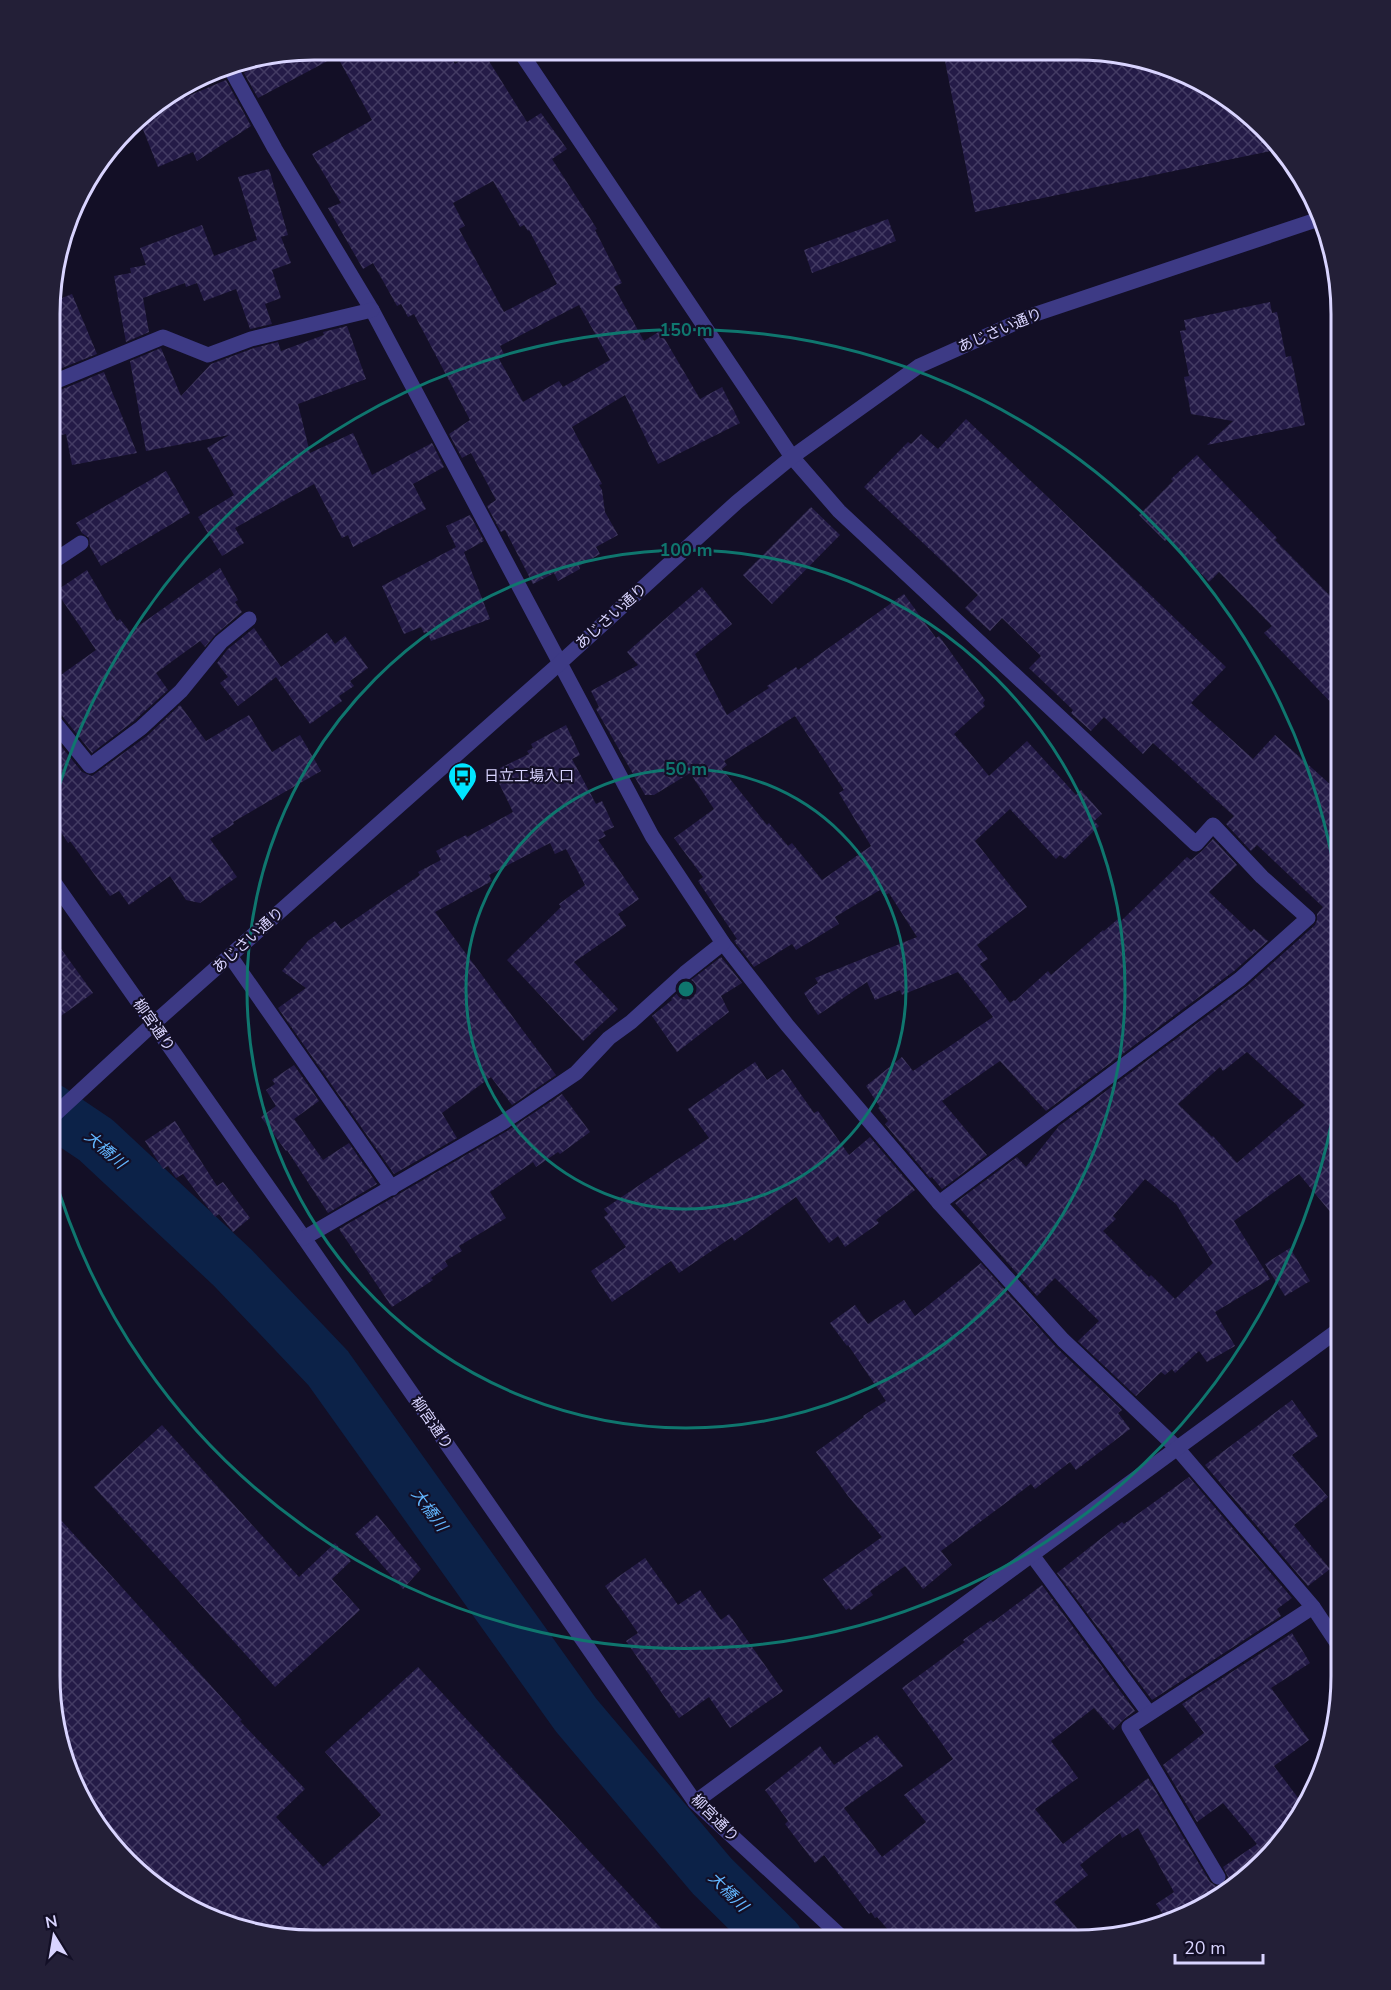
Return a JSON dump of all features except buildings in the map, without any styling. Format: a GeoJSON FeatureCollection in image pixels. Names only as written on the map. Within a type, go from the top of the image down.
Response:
{"type":"FeatureCollection","features":[{"type":"Feature","properties":{"kind":"street"},"geometry":{"type":"LineString","coordinates":[[526,60],[792,457],[839,511],[1196,844],[1213,825],[1262,877],[1308,918],[1240,979],[939,1203]]}},
{"type":"Feature","properties":{"kind":"street"},"geometry":{"type":"LineString","coordinates":[[233,73],[275,149],[372,310],[652,836],[723,944],[787,1025],[939,1203],[1063,1340],[1176,1447],[1313,1607],[1331,1634]]}},
{"type":"Feature","properties":{"kind":"street","name":"あじさい通り"},"geometry":{"type":"LineString","coordinates":[[60,1110],[737,502],[792,457],[919,366],[1033,315],[1314,221]]}},
{"type":"Feature","properties":{"kind":"street"},"geometry":{"type":"LineString","coordinates":[[60,380],[163,337],[208,355],[251,339],[372,310]]}},
{"type":"Feature","properties":{"kind":"street"},"geometry":{"type":"LineString","coordinates":[[60,557],[81,543]]}},
{"type":"Feature","properties":{"kind":"street"},"geometry":{"type":"LineString","coordinates":[[60,729],[90,765],[141,728],[181,691],[221,642],[249,619]]}},
{"type":"Feature","properties":{"kind":"street","name":"柳宮通り"},"geometry":{"type":"LineString","coordinates":[[60,891],[695,1802],[834,1930]]}},
{"type":"Feature","properties":{"kind":"street"},"geometry":{"type":"LineString","coordinates":[[304,1238],[502,1123],[576,1073],[609,1038],[631,1022],[685,973],[723,944]]}},
{"type":"Feature","properties":{"kind":"street"},"geometry":{"type":"LineString","coordinates":[[230,956],[392,1188]]}},
{"type":"Feature","properties":{"kind":"street"},"geometry":{"type":"LineString","coordinates":[[695,1802],[1331,1335]]}},
{"type":"Feature","properties":{"kind":"street"},"geometry":{"type":"LineString","coordinates":[[1032,1555],[1149,1713]]}},
{"type":"Feature","properties":{"kind":"street"},"geometry":{"type":"LineString","coordinates":[[1218,1877],[1129,1727],[1313,1607]]}},
{"type":"Feature","properties":{"kind":"waterway","name":"大橋川"},"geometry":{"type":"LineString","coordinates":[[60,1116],[96,1140],[233,1268],[328,1368],[576,1715],[712,1876],[767,1930]]}},
{"type":"Feature","properties":{"kind":"place","name":"日立工場入口"},"geometry":{"type":"Point","coordinates":[463,802]}}]}
